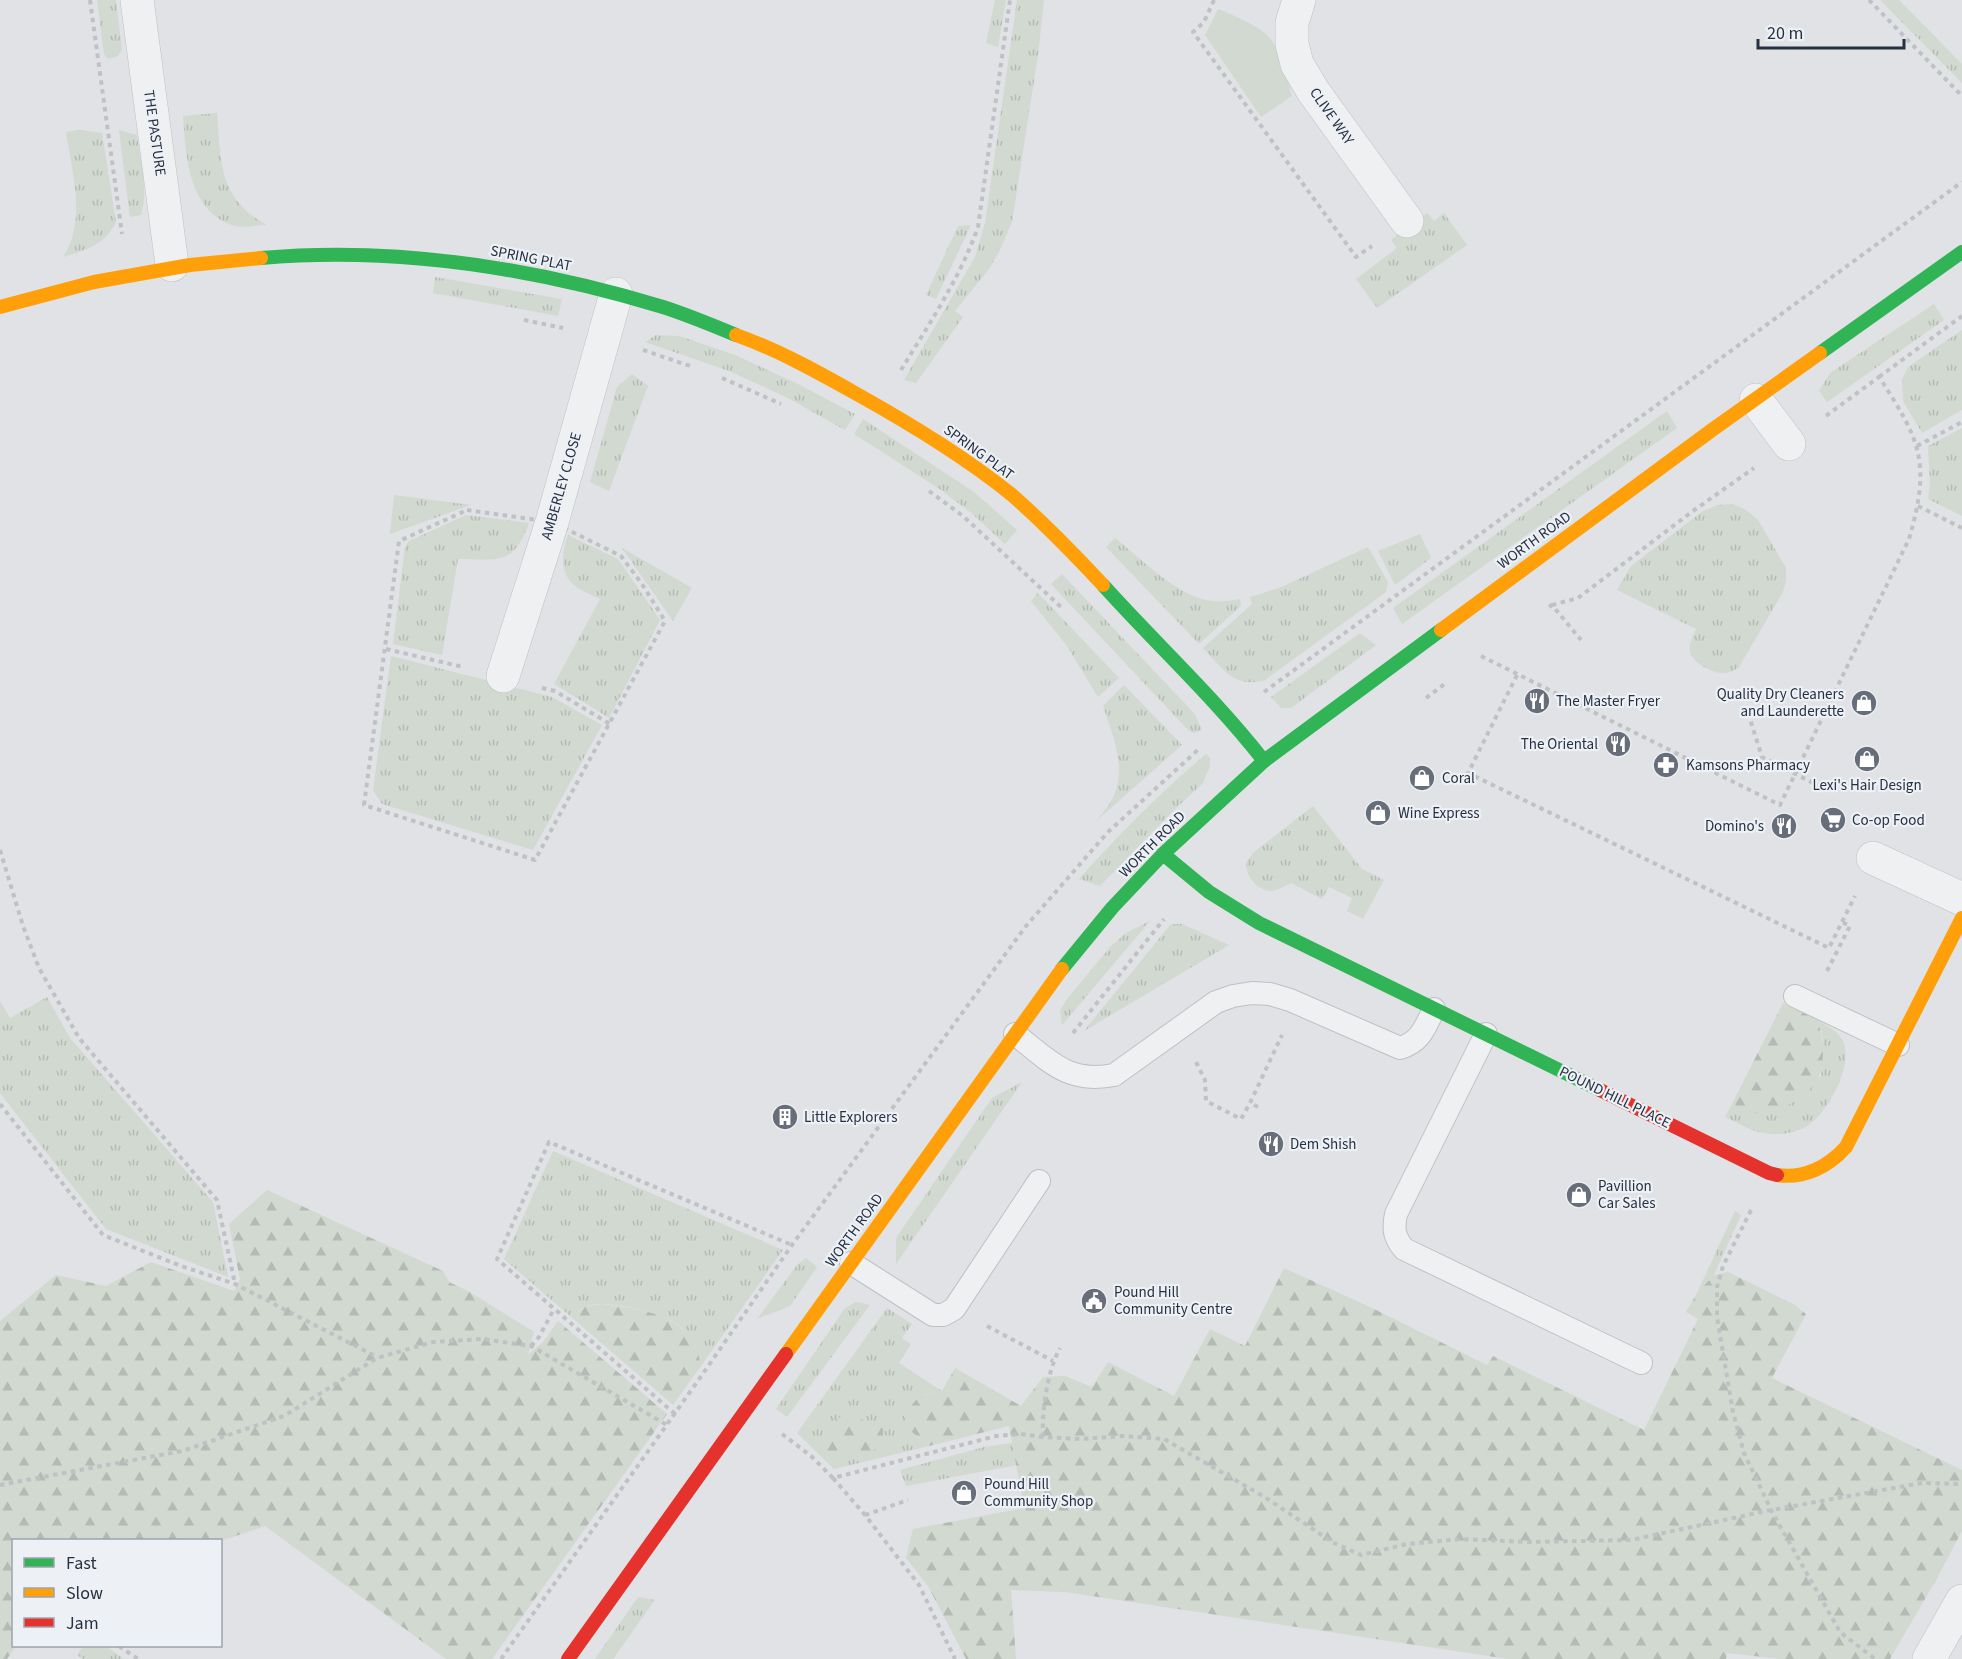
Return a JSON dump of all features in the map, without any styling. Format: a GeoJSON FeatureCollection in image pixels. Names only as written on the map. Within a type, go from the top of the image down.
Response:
{"type":"FeatureCollection","features":[{"type":"Feature","properties":{"kind":"street","name":"THE PASTURE"},"geometry":{"type":"LineString","coordinates":[[137,0],[172,265]]}},
{"type":"Feature","properties":{"kind":"street","name":"CLIVE WAY"},"geometry":{"type":"LineString","coordinates":[[1299,0],[1292,23],[1292,44],[1297,64],[1313,91],[1407,221]]}},
{"type":"Feature","properties":{"kind":"street","name":"WORTH ROAD"},"geometry":{"type":"LineString","coordinates":[[568,1659],[1067,962],[1112,908],[1163,854],[1264,761],[1425,640],[1962,252]]}},
{"type":"Feature","properties":{"kind":"street","name":"SPRING PLAT"},"geometry":{"type":"LineString","coordinates":[[0,307],[41,294],[127,273],[172,265],[282,256],[351,254],[423,258],[504,267],[616,294],[704,321],[804,364],[880,406],[922,432],[1010,494],[1072,551],[1144,631],[1231,719],[1264,761]]}},
{"type":"Feature","properties":{"kind":"street","name":"AMBERLEY CLOSE"},"geometry":{"type":"LineString","coordinates":[[503,676],[552,522],[602,337],[616,294]]}},
{"type":"Feature","properties":{"kind":"street"},"geometry":{"type":"LineString","coordinates":[[1756,400],[1789,444]]}},
{"type":"Feature","properties":{"kind":"street","name":"POUND HILL PLACE"},"geometry":{"type":"LineString","coordinates":[[1163,854],[1224,904],[1259,923],[1780,1177],[1795,1177],[1814,1171],[1836,1159],[1846,1147],[1962,918]]}},
{"type":"Feature","properties":{"kind":"street"},"geometry":{"type":"LineString","coordinates":[[1874,858],[1962,899]]}},
{"type":"Feature","properties":{"kind":"street"},"geometry":{"type":"LineString","coordinates":[[1929,1659],[1962,1601]]}},
{"type":"Feature","properties":{"kind":"lane"},"geometry":{"type":"LineString","coordinates":[[1015,1034],[1050,1062],[1067,1072],[1082,1077],[1099,1078],[1114,1074],[1216,1002],[1233,996],[1252,993],[1270,994],[1290,1000],[1400,1048],[1412,1045],[1421,1036],[1434,1008]]}},
{"type":"Feature","properties":{"kind":"lane"},"geometry":{"type":"LineString","coordinates":[[1803,999],[1898,1045]]}},
{"type":"Feature","properties":{"kind":"lane"},"geometry":{"type":"LineString","coordinates":[[1486,1034],[1396,1214],[1394,1226],[1396,1239],[1404,1249],[1641,1363]]}},
{"type":"Feature","properties":{"kind":"lane"},"geometry":{"type":"LineString","coordinates":[[851,1263],[933,1315],[943,1315],[954,1309],[1039,1181]]}},
{"type":"Feature","properties":{"kind":"path"},"geometry":{"type":"LineString","coordinates":[[90,0],[127,273]]}},
{"type":"Feature","properties":{"kind":"path"},"geometry":{"type":"LineString","coordinates":[[880,406],[957,277],[978,227],[1010,0]]}},
{"type":"Feature","properties":{"kind":"path"},"geometry":{"type":"LineString","coordinates":[[1214,0],[1204,22],[1193,32],[1356,257],[1407,221]]}},
{"type":"Feature","properties":{"kind":"path"},"geometry":{"type":"LineString","coordinates":[[1869,0],[1962,96]]}},
{"type":"Feature","properties":{"kind":"path"},"geometry":{"type":"LineString","coordinates":[[1552,605],[1578,598],[1693,511],[1789,444],[1962,316]]}},
{"type":"Feature","properties":{"kind":"path"},"geometry":{"type":"LineString","coordinates":[[514,318],[602,337],[699,369]]}},
{"type":"Feature","properties":{"kind":"path"},"geometry":{"type":"LineString","coordinates":[[720,377],[789,408]]}},
{"type":"Feature","properties":{"kind":"path"},"geometry":{"type":"LineString","coordinates":[[1481,656],[1780,805],[1909,538],[1918,506],[1922,477],[1917,446],[1904,415],[1880,377]]}},
{"type":"Feature","properties":{"kind":"path"},"geometry":{"type":"LineString","coordinates":[[1917,446],[1962,422]]}},
{"type":"Feature","properties":{"kind":"path"},"geometry":{"type":"LineString","coordinates":[[925,488],[963,516],[1064,610]]}},
{"type":"Feature","properties":{"kind":"path"},"geometry":{"type":"LineString","coordinates":[[1918,506],[1962,528]]}},
{"type":"Feature","properties":{"kind":"path"},"geometry":{"type":"LineString","coordinates":[[386,649],[503,676],[555,691],[610,724]]}},
{"type":"Feature","properties":{"kind":"path"},"geometry":{"type":"LineString","coordinates":[[1517,675],[1468,773],[1829,948],[1838,931]]}},
{"type":"Feature","properties":{"kind":"path"},"geometry":{"type":"LineString","coordinates":[[1748,713],[1762,757],[1825,789]]}},
{"type":"Feature","properties":{"kind":"path"},"geometry":{"type":"LineString","coordinates":[[1191,741],[1199,750]]}},
{"type":"Feature","properties":{"kind":"path"},"geometry":{"type":"LineString","coordinates":[[0,850],[23,926],[39,968],[79,1038],[217,1200],[235,1284]]}},
{"type":"Feature","properties":{"kind":"path"},"geometry":{"type":"LineString","coordinates":[[1803,999],[1850,926],[1842,922]]}},
{"type":"Feature","properties":{"kind":"path"},"geometry":{"type":"LineString","coordinates":[[1205,1080],[1206,1101],[1241,1119],[1277,1045]]}},
{"type":"Feature","properties":{"kind":"path"},"geometry":{"type":"LineString","coordinates":[[1250,1102],[1258,1107]]}},
{"type":"Feature","properties":{"kind":"path"},"geometry":{"type":"LineString","coordinates":[[0,1104],[103,1235],[235,1284],[377,1358]]}},
{"type":"Feature","properties":{"kind":"path"},"geometry":{"type":"LineString","coordinates":[[675,1414],[497,1259],[549,1142],[792,1245]]}},
{"type":"Feature","properties":{"kind":"path"},"geometry":{"type":"LineString","coordinates":[[1769,1173],[1723,1266],[1717,1287],[1717,1317],[1733,1412],[1744,1453],[1771,1510],[1840,1632],[1875,1659]]}},
{"type":"Feature","properties":{"kind":"path"},"geometry":{"type":"LineString","coordinates":[[531,1346],[554,1309]]}},
{"type":"Feature","properties":{"kind":"path"},"geometry":{"type":"LineString","coordinates":[[954,1309],[1053,1361]]}},
{"type":"Feature","properties":{"kind":"path"},"geometry":{"type":"LineString","coordinates":[[0,1485],[182,1451],[284,1416],[377,1358],[433,1342],[482,1339],[531,1346],[667,1425]]}},
{"type":"Feature","properties":{"kind":"path"},"geometry":{"type":"LineString","coordinates":[[1043,1437],[1043,1420],[1053,1361],[1060,1348]]}},
{"type":"Feature","properties":{"kind":"path"},"geometry":{"type":"LineString","coordinates":[[702,1375],[812,1456],[866,1515],[919,1585],[955,1659]]}},
{"type":"Feature","properties":{"kind":"path"},"geometry":{"type":"LineString","coordinates":[[833,1478],[996,1436],[1021,1434],[1080,1439],[1124,1436],[1164,1439],[1263,1496],[1334,1544],[1361,1555],[1407,1544],[1460,1539],[1529,1542],[1631,1540],[1771,1510],[1922,1483],[1962,1484]]}},
{"type":"Feature","properties":{"kind":"path"},"geometry":{"type":"LineString","coordinates":[[866,1515],[908,1500]]}},
{"type":"Feature","properties":{"kind":"path"},"geometry":{"type":"LineString","coordinates":[[120,1647],[138,1659]]}},
{"type":"Feature","properties":{"kind":"green space"},"geometry":{"type":"Polygon","coordinates":[[[97,0],[116,0],[122,50],[118,56],[108,59],[104,54],[97,0]]]}},
{"type":"Feature","properties":{"kind":"green space"},"geometry":{"type":"Polygon","coordinates":[[[995,0],[1006,0],[998,47],[986,43],[995,0]]]}},
{"type":"Feature","properties":{"kind":"green space"},"geometry":{"type":"Polygon","coordinates":[[[1017,0],[1044,0],[1038,55],[1012,222],[989,269],[955,311],[963,317],[916,383],[904,380],[975,257],[985,223],[1017,0]]]}},
{"type":"Feature","properties":{"kind":"green space"},"geometry":{"type":"Polygon","coordinates":[[[1880,0],[1899,0],[1962,64],[1962,83],[1880,0]]]}},
{"type":"Feature","properties":{"kind":"green space"},"geometry":{"type":"Polygon","coordinates":[[[1218,9],[1262,31],[1277,48],[1282,60],[1292,96],[1261,117],[1205,35],[1218,9]]]}},
{"type":"Feature","properties":{"kind":"green space"},"geometry":{"type":"Polygon","coordinates":[[[217,113],[225,178],[239,203],[251,215],[267,225],[235,226],[219,219],[207,209],[192,181],[183,116],[217,113]]]}},
{"type":"Feature","properties":{"kind":"green space"},"geometry":{"type":"Polygon","coordinates":[[[80,130],[102,133],[116,222],[112,230],[94,246],[63,257],[70,243],[76,212],[74,180],[66,132],[80,130]]]}},
{"type":"Feature","properties":{"kind":"green space"},"geometry":{"type":"Polygon","coordinates":[[[119,130],[137,135],[144,185],[141,215],[130,217],[119,130]]]}},
{"type":"Feature","properties":{"kind":"green space"},"geometry":{"type":"Polygon","coordinates":[[[1427,213],[1434,221],[1444,213],[1467,245],[1377,308],[1356,279],[1397,248],[1391,240],[1427,213]]]}},
{"type":"Feature","properties":{"kind":"green space"},"geometry":{"type":"Polygon","coordinates":[[[971,225],[936,299],[926,295],[958,226],[971,225]]]}},
{"type":"Feature","properties":{"kind":"green space"},"geometry":{"type":"Polygon","coordinates":[[[435,277],[562,299],[558,316],[433,293],[435,277]]]}},
{"type":"Feature","properties":{"kind":"green space"},"geometry":{"type":"Polygon","coordinates":[[[1934,304],[1944,320],[1827,402],[1819,391],[1830,373],[1934,304]]]}},
{"type":"Feature","properties":{"kind":"green space"},"geometry":{"type":"Polygon","coordinates":[[[1962,330],[1962,410],[1922,433],[1903,401],[1902,379],[1908,367],[1962,330]]]}},
{"type":"Feature","properties":{"kind":"green space"},"geometry":{"type":"Polygon","coordinates":[[[656,335],[679,336],[735,355],[855,414],[845,430],[788,398],[729,371],[645,342],[656,335]]]}},
{"type":"Feature","properties":{"kind":"green space"},"geometry":{"type":"Polygon","coordinates":[[[632,374],[648,386],[609,491],[590,482],[617,387],[632,374]]]}},
{"type":"Feature","properties":{"kind":"green space"},"geometry":{"type":"Polygon","coordinates":[[[1667,411],[1677,428],[1402,624],[1393,608],[1667,411]]]}},
{"type":"Feature","properties":{"kind":"green space"},"geometry":{"type":"Polygon","coordinates":[[[863,419],[974,492],[1017,530],[1005,544],[970,512],[941,490],[854,434],[863,419]]]}},
{"type":"Feature","properties":{"kind":"green space"},"geometry":{"type":"Polygon","coordinates":[[[1962,428],[1962,516],[1928,499],[1930,484],[1928,446],[1962,428]]]}},
{"type":"Feature","properties":{"kind":"green space"},"geometry":{"type":"Polygon","coordinates":[[[394,495],[471,505],[390,534],[394,495]]]}},
{"type":"Feature","properties":{"kind":"green space"},"geometry":{"type":"Polygon","coordinates":[[[1733,504],[1746,510],[1758,520],[1786,568],[1786,581],[1783,592],[1739,667],[1724,673],[1707,669],[1691,656],[1690,646],[1696,629],[1617,590],[1631,566],[1703,511],[1718,505],[1733,504]]]}},
{"type":"Feature","properties":{"kind":"green space"},"geometry":{"type":"Polygon","coordinates":[[[466,515],[529,523],[517,547],[510,554],[493,559],[458,559],[442,655],[393,644],[405,547],[409,541],[466,515]]]}},
{"type":"Feature","properties":{"kind":"green space"},"geometry":{"type":"Polygon","coordinates":[[[1420,534],[1431,558],[1395,585],[1378,551],[1420,534]]]}},
{"type":"Feature","properties":{"kind":"green space"},"geometry":{"type":"Polygon","coordinates":[[[568,535],[618,559],[660,620],[609,718],[554,684],[600,599],[577,587],[566,574],[563,555],[568,535]]]}},
{"type":"Feature","properties":{"kind":"green space"},"geometry":{"type":"Polygon","coordinates":[[[1115,538],[1160,576],[1186,593],[1212,601],[1240,599],[1241,606],[1199,644],[1106,547],[1115,538]]]}},
{"type":"Feature","properties":{"kind":"green space"},"geometry":{"type":"Polygon","coordinates":[[[1368,547],[1388,582],[1386,592],[1265,680],[1245,682],[1237,679],[1223,670],[1203,648],[1252,604],[1250,597],[1279,588],[1368,547]]]}},
{"type":"Feature","properties":{"kind":"green space"},"geometry":{"type":"Polygon","coordinates":[[[622,548],[692,588],[673,621],[622,548]]]}},
{"type":"Feature","properties":{"kind":"green space"},"geometry":{"type":"Polygon","coordinates":[[[1062,574],[1194,713],[1202,730],[1193,733],[1188,730],[1051,584],[1062,574]]]}},
{"type":"Feature","properties":{"kind":"green space"},"geometry":{"type":"Polygon","coordinates":[[[1038,593],[1119,678],[1098,697],[1067,646],[1031,601],[1038,593]]]}},
{"type":"Feature","properties":{"kind":"green space"},"geometry":{"type":"Polygon","coordinates":[[[1360,633],[1376,645],[1291,708],[1281,708],[1271,697],[1360,633]]]}},
{"type":"Feature","properties":{"kind":"green space"},"geometry":{"type":"Polygon","coordinates":[[[391,656],[552,697],[602,725],[533,850],[382,804],[373,790],[391,656]]]}},
{"type":"Feature","properties":{"kind":"green space"},"geometry":{"type":"Polygon","coordinates":[[[1124,685],[1182,745],[1095,822],[1105,811],[1116,791],[1119,767],[1115,742],[1103,706],[1124,685]]]}},
{"type":"Feature","properties":{"kind":"green space"},"geometry":{"type":"Polygon","coordinates":[[[1206,754],[1210,758],[1210,766],[1203,783],[1100,886],[1079,879],[1140,814],[1206,754]]]}},
{"type":"Feature","properties":{"kind":"green space"},"geometry":{"type":"Polygon","coordinates":[[[1313,806],[1362,869],[1384,880],[1363,919],[1347,911],[1352,898],[1329,887],[1322,899],[1291,883],[1277,890],[1267,891],[1257,886],[1247,872],[1247,861],[1253,853],[1313,806]]]}},
{"type":"Feature","properties":{"kind":"green space"},"geometry":{"type":"Polygon","coordinates":[[[1150,921],[1062,1025],[1060,1011],[1067,999],[1111,946],[1126,933],[1150,921]]]}},
{"type":"Feature","properties":{"kind":"green space"},"geometry":{"type":"Polygon","coordinates":[[[1171,924],[1182,924],[1229,945],[1084,1031],[1171,924]]]}},
{"type":"Feature","properties":{"kind":"green space"},"geometry":{"type":"Polygon","coordinates":[[[47,997],[70,1038],[213,1202],[228,1277],[106,1229],[0,1093],[0,1001],[10,1018],[47,997]]]}},
{"type":"Feature","properties":{"kind":"green space"},"geometry":{"type":"Polygon","coordinates":[[[1783,1003],[1818,1020],[1823,1046],[1821,1069],[1811,1088],[1786,1106],[1767,1113],[1749,1111],[1732,1104],[1783,1003]]]}},
{"type":"Feature","properties":{"kind":"green space"},"geometry":{"type":"Polygon","coordinates":[[[1818,1020],[1838,1034],[1843,1041],[1845,1063],[1842,1076],[1829,1102],[1813,1122],[1792,1132],[1766,1134],[1725,1117],[1732,1104],[1761,1113],[1821,1076],[1823,1039],[1818,1020]]]}},
{"type":"Feature","properties":{"kind":"green space"},"geometry":{"type":"Polygon","coordinates":[[[1022,1082],[896,1264],[896,1238],[992,1098],[1022,1082]]]}},
{"type":"Feature","properties":{"kind":"green space"},"geometry":{"type":"Polygon","coordinates":[[[553,1151],[783,1250],[701,1366],[690,1337],[676,1323],[645,1311],[605,1304],[584,1307],[578,1311],[577,1322],[504,1259],[553,1151]]]}},
{"type":"Feature","properties":{"kind":"green space"},"geometry":{"type":"Polygon","coordinates":[[[267,1190],[443,1271],[449,1282],[468,1291],[534,1332],[528,1355],[544,1341],[558,1321],[667,1414],[492,1659],[446,1659],[265,1526],[222,1541],[12,1539],[12,1647],[15,1647],[7,1659],[0,1659],[0,1321],[56,1275],[106,1286],[151,1262],[234,1291],[240,1279],[229,1224],[267,1190]]]}},
{"type":"Feature","properties":{"kind":"green space"},"geometry":{"type":"Polygon","coordinates":[[[1735,1211],[1741,1215],[1714,1275],[1697,1293],[1735,1211]]]}},
{"type":"Feature","properties":{"kind":"green space"},"geometry":{"type":"Polygon","coordinates":[[[806,1258],[817,1267],[790,1306],[757,1319],[797,1265],[806,1258]]]}},
{"type":"Feature","properties":{"kind":"green space"},"geometry":{"type":"Polygon","coordinates":[[[1284,1268],[1370,1307],[1487,1365],[1493,1356],[1644,1430],[1698,1319],[1686,1312],[1697,1293],[1714,1275],[1728,1272],[1795,1305],[1806,1314],[1772,1378],[1962,1470],[1962,1531],[1890,1659],[1780,1659],[1727,1653],[1726,1659],[1508,1659],[1065,1592],[1011,1590],[1016,1659],[966,1659],[928,1586],[906,1558],[913,1529],[1024,1508],[1009,1426],[929,1446],[912,1432],[905,1421],[910,1407],[922,1397],[942,1391],[955,1368],[1021,1406],[1043,1377],[1065,1376],[1092,1387],[1108,1362],[1174,1396],[1210,1329],[1245,1346],[1284,1268]]]}},
{"type":"Feature","properties":{"kind":"green space"},"geometry":{"type":"Polygon","coordinates":[[[856,1302],[870,1305],[787,1417],[776,1409],[845,1308],[856,1302]]]}},
{"type":"Feature","properties":{"kind":"green space"},"geometry":{"type":"Polygon","coordinates":[[[602,1304],[627,1307],[666,1318],[677,1324],[695,1343],[701,1366],[673,1405],[577,1322],[578,1312],[586,1306],[602,1304]]]}},
{"type":"Feature","properties":{"kind":"green space"},"geometry":{"type":"Polygon","coordinates":[[[887,1308],[912,1324],[902,1338],[911,1344],[899,1363],[942,1391],[924,1395],[912,1432],[929,1446],[834,1469],[797,1433],[887,1308]],[[842,1416],[827,1427],[819,1441],[866,1422],[856,1416],[842,1416]]]}},
{"type":"Feature","properties":{"kind":"green space"},"geometry":{"type":"Polygon","coordinates":[[[842,1416],[856,1416],[866,1422],[878,1424],[883,1429],[883,1440],[876,1449],[855,1456],[836,1459],[824,1453],[819,1441],[826,1427],[842,1416]]]}},
{"type":"Feature","properties":{"kind":"green space"},"geometry":{"type":"Polygon","coordinates":[[[1012,1443],[1017,1465],[906,1486],[900,1470],[984,1447],[1012,1443]]]}},
{"type":"Feature","properties":{"kind":"green space"},"geometry":{"type":"Polygon","coordinates":[[[638,1597],[655,1600],[613,1659],[595,1659],[638,1597]]]}},
{"type":"Feature","properties":{"kind":"green space"},"geometry":{"type":"Polygon","coordinates":[[[83,1647],[107,1647],[124,1659],[83,1659],[77,1655],[83,1647]]]}},
{"type":"Feature","properties":{"kind":"traffic: fast"},"geometry":{"type":"LineString","coordinates":[[1820,353],[1962,252]]}},
{"type":"Feature","properties":{"kind":"traffic: fast"},"geometry":{"type":"LineString","coordinates":[[261,258],[363,255],[464,263],[515,271],[565,281],[663,307],[736,335]]}},
{"type":"Feature","properties":{"kind":"traffic: fast"},"geometry":{"type":"LineString","coordinates":[[1103,585],[1206,693],[1264,761]]}},
{"type":"Feature","properties":{"kind":"traffic: fast"},"geometry":{"type":"LineString","coordinates":[[1062,969],[1112,908],[1163,854],[1264,761],[1441,630]]}},
{"type":"Feature","properties":{"kind":"traffic: fast"},"geometry":{"type":"LineString","coordinates":[[1163,854],[1209,892],[1259,923],[1600,1090]]}},
{"type":"Feature","properties":{"kind":"traffic: slow"},"geometry":{"type":"LineString","coordinates":[[0,307],[94,282],[190,265],[261,258]]}},
{"type":"Feature","properties":{"kind":"traffic: slow"},"geometry":{"type":"LineString","coordinates":[[736,335],[782,354],[826,377],[896,416],[955,453],[1012,495],[1103,585]]}},
{"type":"Feature","properties":{"kind":"traffic: slow"},"geometry":{"type":"LineString","coordinates":[[1441,630],[1820,353]]}},
{"type":"Feature","properties":{"kind":"traffic: slow"},"geometry":{"type":"LineString","coordinates":[[1777,1175],[1797,1175],[1815,1170],[1846,1147],[1962,918]]}},
{"type":"Feature","properties":{"kind":"traffic: slow"},"geometry":{"type":"LineString","coordinates":[[786,1354],[1062,969]]}},
{"type":"Feature","properties":{"kind":"traffic: jam"},"geometry":{"type":"LineString","coordinates":[[1600,1090],[1777,1175]]}},
{"type":"Feature","properties":{"kind":"traffic: jam"},"geometry":{"type":"LineString","coordinates":[[568,1659],[786,1354]]}},
{"type":"Feature","properties":{"kind":"place","name":"The Master Fryer"},"geometry":{"type":"Point","coordinates":[1537,701]}},
{"type":"Feature","properties":{"kind":"place","name":"Quality Dry Cleaners and Launderette"},"geometry":{"type":"Point","coordinates":[1864,703]}},
{"type":"Feature","properties":{"kind":"place","name":"The Oriental"},"geometry":{"type":"Point","coordinates":[1618,744]}},
{"type":"Feature","properties":{"kind":"place","name":"Lexi's Hair Design"},"geometry":{"type":"Point","coordinates":[1867,759]}},
{"type":"Feature","properties":{"kind":"place","name":"Kamsons Pharmacy"},"geometry":{"type":"Point","coordinates":[1666,765]}},
{"type":"Feature","properties":{"kind":"place","name":"Coral"},"geometry":{"type":"Point","coordinates":[1422,778]}},
{"type":"Feature","properties":{"kind":"place","name":"Wine Express"},"geometry":{"type":"Point","coordinates":[1378,813]}},
{"type":"Feature","properties":{"kind":"place","name":"Co-op Food"},"geometry":{"type":"Point","coordinates":[1833,820]}},
{"type":"Feature","properties":{"kind":"place","name":"Domino's"},"geometry":{"type":"Point","coordinates":[1784,826]}},
{"type":"Feature","properties":{"kind":"place","name":"Little Explorers"},"geometry":{"type":"Point","coordinates":[785,1117]}},
{"type":"Feature","properties":{"kind":"place","name":"Dem Shish"},"geometry":{"type":"Point","coordinates":[1271,1144]}},
{"type":"Feature","properties":{"kind":"place","name":"Pavillion Car Sales"},"geometry":{"type":"Point","coordinates":[1579,1195]}},
{"type":"Feature","properties":{"kind":"place","name":"Pound Hill Community Centre"},"geometry":{"type":"Point","coordinates":[1094,1301]}},
{"type":"Feature","properties":{"kind":"place","name":"Pound Hill Community Shop"},"geometry":{"type":"Point","coordinates":[964,1493]}}]}
